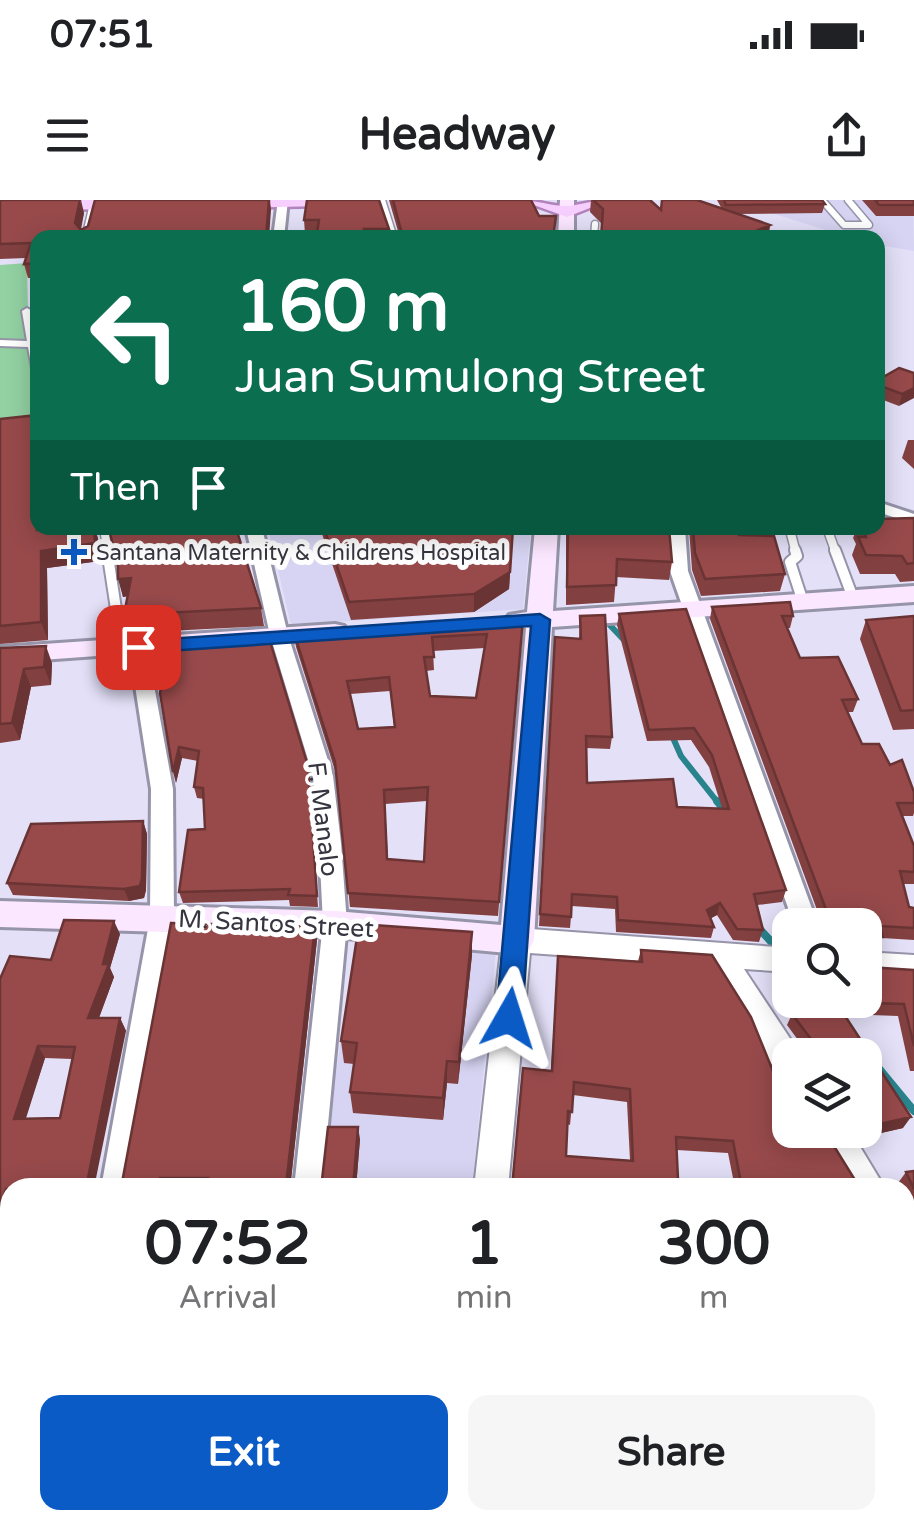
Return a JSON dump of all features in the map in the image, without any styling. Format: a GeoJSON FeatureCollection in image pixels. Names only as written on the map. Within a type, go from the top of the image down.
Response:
{"type":"FeatureCollection","features":[{"type":"Feature","properties":{"kind":"main road"},"geometry":{"type":"LineString","coordinates":[[214,203],[368,200]]}},
{"type":"Feature","properties":{"kind":"main road"},"geometry":{"type":"LineString","coordinates":[[528,200],[567,206],[602,200]]}},
{"type":"Feature","properties":{"kind":"main road"},"geometry":{"type":"LineString","coordinates":[[8,204],[161,204]]}},
{"type":"Feature","properties":{"kind":"main road"},"geometry":{"type":"LineString","coordinates":[[518,940],[546,535]]}},
{"type":"Feature","properties":{"kind":"main road"},"geometry":{"type":"LineString","coordinates":[[492,622],[914,594]]}},
{"type":"Feature","properties":{"kind":"main road"},"geometry":{"type":"LineString","coordinates":[[0,655],[360,630]]}},
{"type":"Feature","properties":{"kind":"main road","name":"M. Santos Street"},"geometry":{"type":"LineString","coordinates":[[0,914],[336,924],[518,940]]}},
{"type":"Feature","properties":{"kind":"street"},"geometry":{"type":"LineString","coordinates":[[279,230],[283,201]]}},
{"type":"Feature","properties":{"kind":"street"},"geometry":{"type":"LineString","coordinates":[[27,312],[30,331]]}},
{"type":"Feature","properties":{"kind":"street"},"geometry":{"type":"LineString","coordinates":[[0,342],[30,344]]}},
{"type":"Feature","properties":{"kind":"street"},"geometry":{"type":"LineString","coordinates":[[885,509],[914,519]]}},
{"type":"Feature","properties":{"kind":"street","name":"F. Manalo"},"geometry":{"type":"LineString","coordinates":[[256,535],[279,635],[323,776],[336,924],[309,1178]]}},
{"type":"Feature","properties":{"kind":"street"},"geometry":{"type":"LineString","coordinates":[[677,535],[679,571],[800,908]]}},
{"type":"Feature","properties":{"kind":"street"},"geometry":{"type":"LineString","coordinates":[[117,1178],[162,918],[162,789],[130,647]]}},
{"type":"Feature","properties":{"kind":"street"},"geometry":{"type":"LineString","coordinates":[[492,1178],[518,940]]}},
{"type":"Feature","properties":{"kind":"street","name":"M. Santos Street"},"geometry":{"type":"LineString","coordinates":[[518,940],[772,959]]}},
{"type":"Feature","properties":{"kind":"street"},"geometry":{"type":"LineString","coordinates":[[720,956],[772,1038]]}},
{"type":"Feature","properties":{"kind":"street"},"geometry":{"type":"LineString","coordinates":[[882,965],[914,967]]}},
{"type":"Feature","properties":{"kind":"street"},"geometry":{"type":"LineString","coordinates":[[842,1148],[862,1178]]}},
{"type":"Feature","properties":{"kind":"lane"},"geometry":{"type":"LineString","coordinates":[[382,200],[391,230]]}},
{"type":"Feature","properties":{"kind":"lane"},"geometry":{"type":"LineString","coordinates":[[822,200],[844,225],[869,225],[848,200]]}},
{"type":"Feature","properties":{"kind":"lane"},"geometry":{"type":"LineString","coordinates":[[86,230],[94,202]]}},
{"type":"Feature","properties":{"kind":"lane"},"geometry":{"type":"LineString","coordinates":[[595,224],[595,230]]}},
{"type":"Feature","properties":{"kind":"lane"},"geometry":{"type":"LineString","coordinates":[[106,535],[130,647]]}},
{"type":"Feature","properties":{"kind":"lane"},"geometry":{"type":"LineString","coordinates":[[791,535],[797,556],[790,562],[803,602]]}},
{"type":"Feature","properties":{"kind":"lane"},"geometry":{"type":"LineString","coordinates":[[830,535],[853,598]]}},
{"type":"Feature","properties":{"kind":"shaded area"},"geometry":{"type":"Polygon","coordinates":[[[798,200],[913,200],[914,251],[885,246],[885,230],[826,230],[759,209],[798,200]]]}},
{"type":"Feature","properties":{"kind":"shaded area"},"geometry":{"type":"Polygon","coordinates":[[[270,535],[530,535],[523,609],[291,625],[270,535]]]}},
{"type":"Feature","properties":{"kind":"shaded area"},"geometry":{"type":"Polygon","coordinates":[[[356,937],[496,950],[473,1178],[320,1178],[356,937]]]}},
{"type":"Feature","properties":{"kind":"green space"},"geometry":{"type":"Polygon","coordinates":[[[27,263],[30,432],[0,437],[0,265],[27,263]]]}},
{"type":"Feature","properties":{"kind":"building"},"geometry":{"type":"Polygon","coordinates":[[[0,200],[80,200],[75,223],[81,230],[30,230],[30,243],[0,244],[0,200]]]}},
{"type":"Feature","properties":{"kind":"building"},"geometry":{"type":"Polygon","coordinates":[[[95,200],[269,200],[267,230],[81,230],[88,226],[95,200]]]}},
{"type":"Feature","properties":{"kind":"building"},"geometry":{"type":"Polygon","coordinates":[[[307,200],[379,200],[389,229],[317,230],[319,220],[304,220],[307,200]]]}},
{"type":"Feature","properties":{"kind":"building"},"geometry":{"type":"Polygon","coordinates":[[[393,200],[531,200],[539,216],[556,216],[554,230],[401,230],[393,200]]]}},
{"type":"Feature","properties":{"kind":"building"},"geometry":{"type":"Polygon","coordinates":[[[593,200],[650,200],[661,210],[662,200],[697,200],[770,225],[758,230],[602,230],[603,209],[593,200]]]}},
{"type":"Feature","properties":{"kind":"building"},"geometry":{"type":"Polygon","coordinates":[[[724,200],[822,200],[825,204],[726,205],[724,200]]]}},
{"type":"Feature","properties":{"kind":"building"},"geometry":{"type":"Polygon","coordinates":[[[875,200],[914,200],[914,205],[879,205],[875,200]]]}},
{"type":"Feature","properties":{"kind":"building"},"geometry":{"type":"Polygon","coordinates":[[[899,368],[914,373],[914,388],[902,394],[885,388],[885,376],[899,368]]]}},
{"type":"Feature","properties":{"kind":"building"},"geometry":{"type":"Polygon","coordinates":[[[30,416],[30,535],[94,535],[95,543],[41,551],[41,622],[0,626],[0,419],[30,416]]]}},
{"type":"Feature","properties":{"kind":"building"},"geometry":{"type":"Polygon","coordinates":[[[914,518],[914,563],[907,564],[902,556],[866,555],[858,537],[885,535],[885,519],[914,518]]]}},
{"type":"Feature","properties":{"kind":"building"},"geometry":{"type":"Polygon","coordinates":[[[110,535],[238,535],[261,608],[124,615],[131,578],[118,579],[110,535]]]}},
{"type":"Feature","properties":{"kind":"building"},"geometry":{"type":"Polygon","coordinates":[[[326,535],[513,535],[510,572],[474,594],[349,602],[326,535]]]}},
{"type":"Feature","properties":{"kind":"building"},"geometry":{"type":"Polygon","coordinates":[[[568,535],[670,535],[672,562],[617,559],[616,585],[567,587],[568,535]]]}},
{"type":"Feature","properties":{"kind":"building"},"geometry":{"type":"Polygon","coordinates":[[[694,535],[774,536],[785,574],[705,579],[695,553],[694,535]]]}},
{"type":"Feature","properties":{"kind":"building"},"geometry":{"type":"Polygon","coordinates":[[[790,602],[793,616],[782,616],[800,658],[838,657],[858,699],[842,700],[862,744],[879,744],[890,765],[902,760],[914,792],[914,803],[897,803],[914,846],[914,872],[900,871],[909,907],[914,908],[914,928],[882,926],[882,908],[825,908],[712,607],[790,602]]]}},
{"type":"Feature","properties":{"kind":"building"},"geometry":{"type":"Polygon","coordinates":[[[686,609],[786,890],[754,894],[763,930],[737,929],[720,903],[707,910],[714,927],[618,920],[617,897],[572,894],[571,917],[540,914],[555,637],[581,639],[580,616],[605,615],[612,737],[586,736],[587,783],[673,779],[677,807],[729,809],[712,755],[694,728],[649,730],[619,614],[686,609]]]}},
{"type":"Feature","properties":{"kind":"building"},"geometry":{"type":"Polygon","coordinates":[[[914,616],[914,710],[901,711],[866,620],[914,616]]]}},
{"type":"Feature","properties":{"kind":"building"},"geometry":{"type":"Polygon","coordinates":[[[523,618],[499,902],[348,893],[335,762],[294,633],[523,618]],[[487,634],[432,637],[434,657],[424,657],[430,696],[476,698],[487,634]],[[389,677],[347,681],[358,729],[395,727],[389,677]],[[428,787],[384,790],[387,859],[424,862],[428,787]]]}},
{"type":"Feature","properties":{"kind":"building"},"geometry":{"type":"Polygon","coordinates":[[[269,638],[308,766],[317,896],[288,895],[290,889],[179,892],[188,830],[205,829],[203,788],[194,787],[199,751],[179,747],[173,772],[160,693],[167,654],[153,655],[155,646],[269,638]]]}},
{"type":"Feature","properties":{"kind":"building"},"geometry":{"type":"Polygon","coordinates":[[[46,646],[44,667],[24,669],[12,723],[0,724],[0,648],[46,646]]]}},
{"type":"Feature","properties":{"kind":"building"},"geometry":{"type":"Polygon","coordinates":[[[143,821],[140,886],[124,889],[7,883],[31,824],[143,821]]]}},
{"type":"Feature","properties":{"kind":"building"},"geometry":{"type":"Polygon","coordinates":[[[64,920],[114,921],[103,964],[109,964],[88,1018],[120,1018],[88,1178],[0,1178],[0,979],[10,956],[51,960],[64,920]],[[38,1046],[14,1119],[60,1118],[75,1047],[38,1046]]]}},
{"type":"Feature","properties":{"kind":"building"},"geometry":{"type":"Polygon","coordinates":[[[171,923],[315,927],[288,1178],[123,1178],[171,923]]]}},
{"type":"Feature","properties":{"kind":"building"},"geometry":{"type":"Polygon","coordinates":[[[359,924],[472,932],[459,1062],[447,1061],[443,1098],[350,1092],[357,1043],[341,1041],[359,924]]]}},
{"type":"Feature","properties":{"kind":"building"},"geometry":{"type":"Polygon","coordinates":[[[641,950],[712,955],[751,1017],[772,1069],[772,1148],[835,1148],[854,1178],[740,1178],[733,1141],[676,1137],[678,1178],[513,1178],[523,1068],[552,1071],[558,956],[642,962],[641,950]],[[574,1082],[566,1156],[633,1161],[630,1089],[574,1082]]]}},
{"type":"Feature","properties":{"kind":"building"},"geometry":{"type":"Polygon","coordinates":[[[882,968],[914,970],[914,1046],[904,1004],[882,1003],[882,968]]]}},
{"type":"Feature","properties":{"kind":"building"},"geometry":{"type":"Polygon","coordinates":[[[795,1018],[846,1018],[859,1038],[810,1038],[795,1018]]]}},
{"type":"Feature","properties":{"kind":"building"},"geometry":{"type":"Polygon","coordinates":[[[882,1073],[911,1117],[882,1123],[882,1073]]]}},
{"type":"Feature","properties":{"kind":"building"},"geometry":{"type":"Polygon","coordinates":[[[328,1127],[358,1127],[354,1178],[322,1178],[328,1127]]]}},
{"type":"Feature","properties":{"kind":"waterway"},"geometry":{"type":"LineString","coordinates":[[606,621],[623,639]]}},
{"type":"Feature","properties":{"kind":"waterway"},"geometry":{"type":"LineString","coordinates":[[670,731],[681,756],[719,804]]}},
{"type":"Feature","properties":{"kind":"waterway"},"geometry":{"type":"LineString","coordinates":[[717,801],[727,813]]}},
{"type":"Feature","properties":{"kind":"waterway"},"geometry":{"type":"LineString","coordinates":[[756,925],[772,943]]}},
{"type":"Feature","properties":{"kind":"waterway"},"geometry":{"type":"LineString","coordinates":[[882,1072],[914,1111]]}},
{"type":"Feature","properties":{"kind":"place","name":"Santana Maternity & Childrens Hospital"},"geometry":{"type":"Point","coordinates":[74,552]}},
{"type":"Feature","properties":{"kind":"route"},"geometry":{"type":"LineString","coordinates":[[138,647],[540,620],[509,1018]]}}]}
